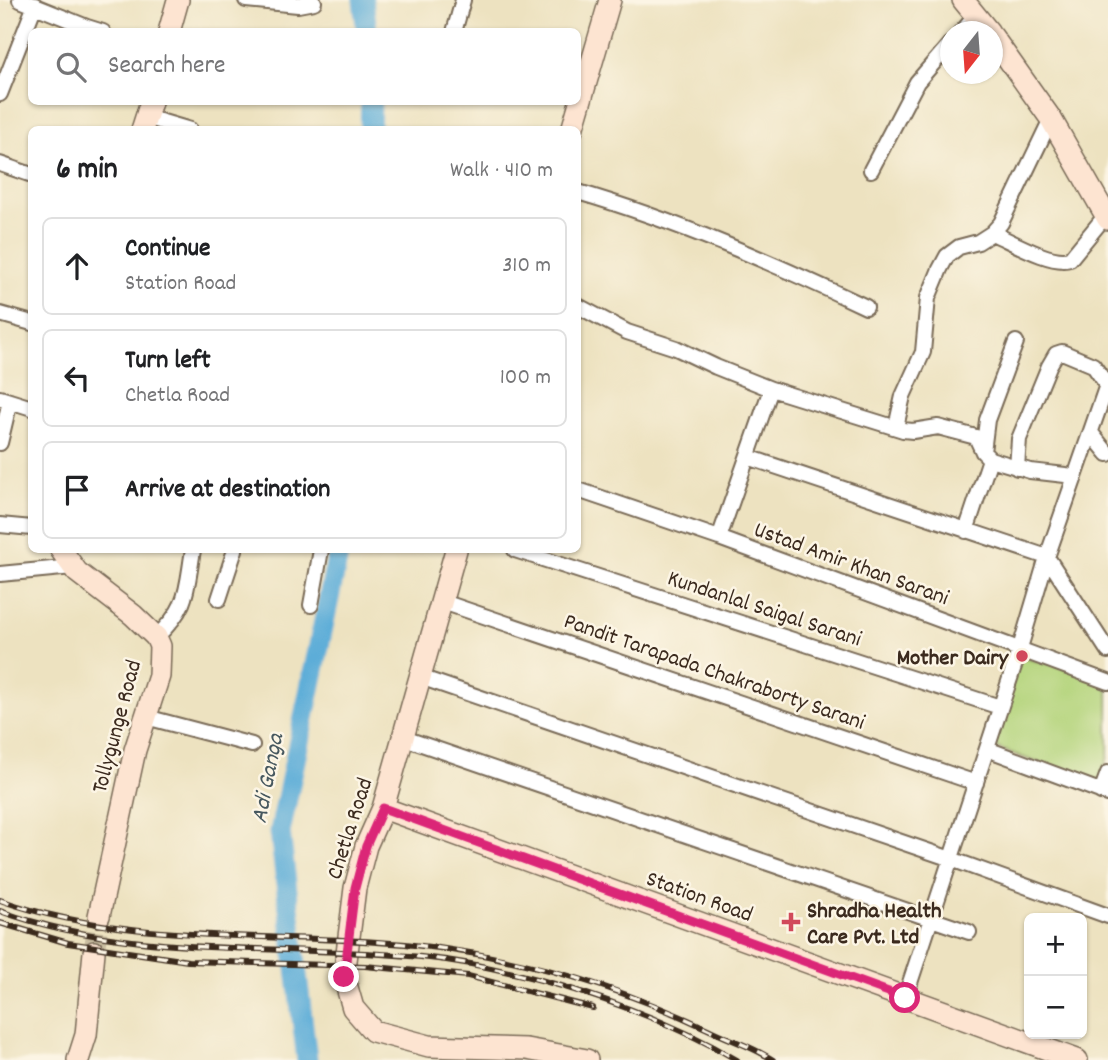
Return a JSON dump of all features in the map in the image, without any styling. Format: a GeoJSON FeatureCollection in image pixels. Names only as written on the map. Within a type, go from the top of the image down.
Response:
{"type":"FeatureCollection","features":[{"type":"Feature","properties":{"kind":"street"},"geometry":{"type":"LineString","coordinates":[[170,28],[178,0]]}},
{"type":"Feature","properties":{"kind":"street"},"geometry":{"type":"LineString","coordinates":[[246,0],[298,5],[314,2]]}},
{"type":"Feature","properties":{"kind":"street"},"geometry":{"type":"LineString","coordinates":[[455,28],[463,0]]}},
{"type":"Feature","properties":{"kind":"street"},"geometry":{"type":"LineString","coordinates":[[581,99],[610,0]]}},
{"type":"Feature","properties":{"kind":"street"},"geometry":{"type":"LineString","coordinates":[[0,94],[34,3],[93,28]]}},
{"type":"Feature","properties":{"kind":"street"},"geometry":{"type":"LineString","coordinates":[[992,233],[1048,257],[1065,261],[1070,259],[1107,217],[1051,119],[1003,51]]}},
{"type":"Feature","properties":{"kind":"street"},"geometry":{"type":"LineString","coordinates":[[871,170],[918,82],[940,56]]}},
{"type":"Feature","properties":{"kind":"street"},"geometry":{"type":"LineString","coordinates":[[573,126],[579,105]]}},
{"type":"Feature","properties":{"kind":"street"},"geometry":{"type":"LineString","coordinates":[[146,116],[177,126]]}},
{"type":"Feature","properties":{"kind":"street"},"geometry":{"type":"LineString","coordinates":[[895,427],[903,396],[923,352],[928,298],[940,269],[947,256],[959,247],[978,243],[1001,223],[1051,119]]}},
{"type":"Feature","properties":{"kind":"street"},"geometry":{"type":"LineString","coordinates":[[0,164],[28,174]]}},
{"type":"Feature","properties":{"kind":"street"},"geometry":{"type":"LineString","coordinates":[[581,193],[762,258],[866,307]]}},
{"type":"Feature","properties":{"kind":"street"},"geometry":{"type":"LineString","coordinates":[[581,308],[627,332],[676,348],[771,388],[895,427],[913,431],[937,427],[976,437],[987,455],[1017,468],[1074,477]]}},
{"type":"Feature","properties":{"kind":"street"},"geometry":{"type":"LineString","coordinates":[[0,314],[28,322]]}},
{"type":"Feature","properties":{"kind":"street"},"geometry":{"type":"LineString","coordinates":[[966,531],[987,455],[987,420],[1016,342]]}},
{"type":"Feature","properties":{"kind":"street"},"geometry":{"type":"LineString","coordinates":[[905,998],[1020,648],[1047,557],[1107,384],[1094,365],[1069,354],[1056,354],[1019,439],[1017,468]]}},
{"type":"Feature","properties":{"kind":"street"},"geometry":{"type":"LineString","coordinates":[[719,538],[771,388]]}},
{"type":"Feature","properties":{"kind":"street"},"geometry":{"type":"LineString","coordinates":[[0,443],[5,400],[28,407]]}},
{"type":"Feature","properties":{"kind":"street"},"geometry":{"type":"LineString","coordinates":[[1091,433],[1108,454]]}},
{"type":"Feature","properties":{"kind":"street"},"geometry":{"type":"LineString","coordinates":[[748,457],[1047,557],[1108,651]]}},
{"type":"Feature","properties":{"kind":"street","name":"Ustad Amir Khan Sarani"},"geometry":{"type":"LineString","coordinates":[[581,491],[719,538],[1108,682]]}},
{"type":"Feature","properties":{"kind":"street"},"geometry":{"type":"LineString","coordinates":[[0,525],[28,528]]}},
{"type":"Feature","properties":{"kind":"street"},"geometry":{"type":"LineString","coordinates":[[156,637],[181,611],[191,553]]}},
{"type":"Feature","properties":{"kind":"street"},"geometry":{"type":"LineString","coordinates":[[219,599],[234,553]]}},
{"type":"Feature","properties":{"kind":"street"},"geometry":{"type":"LineString","coordinates":[[311,605],[320,553]]}},
{"type":"Feature","properties":{"kind":"street","name":"Chetla Road"},"geometry":{"type":"LineString","coordinates":[[455,553],[383,808],[366,846],[355,888],[344,977],[353,1008],[373,1031],[429,1046],[526,1049],[587,1060]]}},
{"type":"Feature","properties":{"kind":"street","name":"Kundanlal Saigal Sarani"},"geometry":{"type":"LineString","coordinates":[[524,553],[1000,707]]}},
{"type":"Feature","properties":{"kind":"street"},"geometry":{"type":"LineString","coordinates":[[0,575],[67,558]]}},
{"type":"Feature","properties":{"kind":"street","name":"Tollygunge Road"},"geometry":{"type":"LineString","coordinates":[[67,558],[99,591],[133,615],[156,637],[160,646],[161,661],[117,822],[99,916]]}},
{"type":"Feature","properties":{"kind":"street","name":"Pandit Tarapada Chakraborty Sarani"},"geometry":{"type":"LineString","coordinates":[[440,601],[976,783]]}},
{"type":"Feature","properties":{"kind":"street"},"geometry":{"type":"LineString","coordinates":[[421,677],[951,859],[1108,916]]}},
{"type":"Feature","properties":{"kind":"street"},"geometry":{"type":"LineString","coordinates":[[146,717],[252,744]]}},
{"type":"Feature","properties":{"kind":"street"},"geometry":{"type":"LineString","coordinates":[[404,738],[969,932]]}},
{"type":"Feature","properties":{"kind":"street"},"geometry":{"type":"LineString","coordinates":[[987,749],[1105,793],[1108,773]]}},
{"type":"Feature","properties":{"kind":"street","name":"Station Road"},"geometry":{"type":"LineString","coordinates":[[383,808],[1077,1060]]}},
{"type":"Feature","properties":{"kind":"street"},"geometry":{"type":"LineString","coordinates":[[78,1060],[86,1035],[94,952]]}},
{"type":"Feature","properties":{"kind":"green space"},"geometry":{"type":"Polygon","coordinates":[[[1021,657],[1108,678],[1108,756],[1098,785],[992,746],[1021,657]]]}},
{"type":"Feature","properties":{"kind":"waterway","name":"Adi Ganga"},"geometry":{"type":"LineString","coordinates":[[363,0],[366,28]]}},
{"type":"Feature","properties":{"kind":"waterway","name":"Adi Ganga"},"geometry":{"type":"LineString","coordinates":[[370,126],[371,105]]}},
{"type":"Feature","properties":{"kind":"waterway","name":"Adi Ganga"},"geometry":{"type":"LineString","coordinates":[[307,1060],[280,832],[338,553]]}},
{"type":"Feature","properties":{"kind":"tunnel"},"geometry":{"type":"LineString","coordinates":[[94,952],[99,916]]}},
{"type":"Feature","properties":{"kind":"railway"},"geometry":{"type":"LineString","coordinates":[[0,900],[88,923],[133,929],[409,944],[498,958],[584,980],[626,995],[750,1047],[773,1060]]}},
{"type":"Feature","properties":{"kind":"railway"},"geometry":{"type":"LineString","coordinates":[[0,911],[103,937],[209,947],[421,957],[500,970],[584,993],[626,1008],[703,1041],[737,1060]]}},
{"type":"Feature","properties":{"kind":"railway"},"geometry":{"type":"LineString","coordinates":[[0,923],[68,943],[188,961],[365,966],[468,976],[593,1008]]}},
{"type":"Feature","properties":{"kind":"place","name":"Mother Dairy"},"geometry":{"type":"Point","coordinates":[1022,656]}},
{"type":"Feature","properties":{"kind":"place","name":"Shradha Health Care Pvt. Ltd"},"geometry":{"type":"Point","coordinates":[791,922]}},
{"type":"Feature","properties":{"kind":"route"},"geometry":{"type":"LineString","coordinates":[[344,977],[355,888],[366,846],[383,808],[905,998]]}}]}
